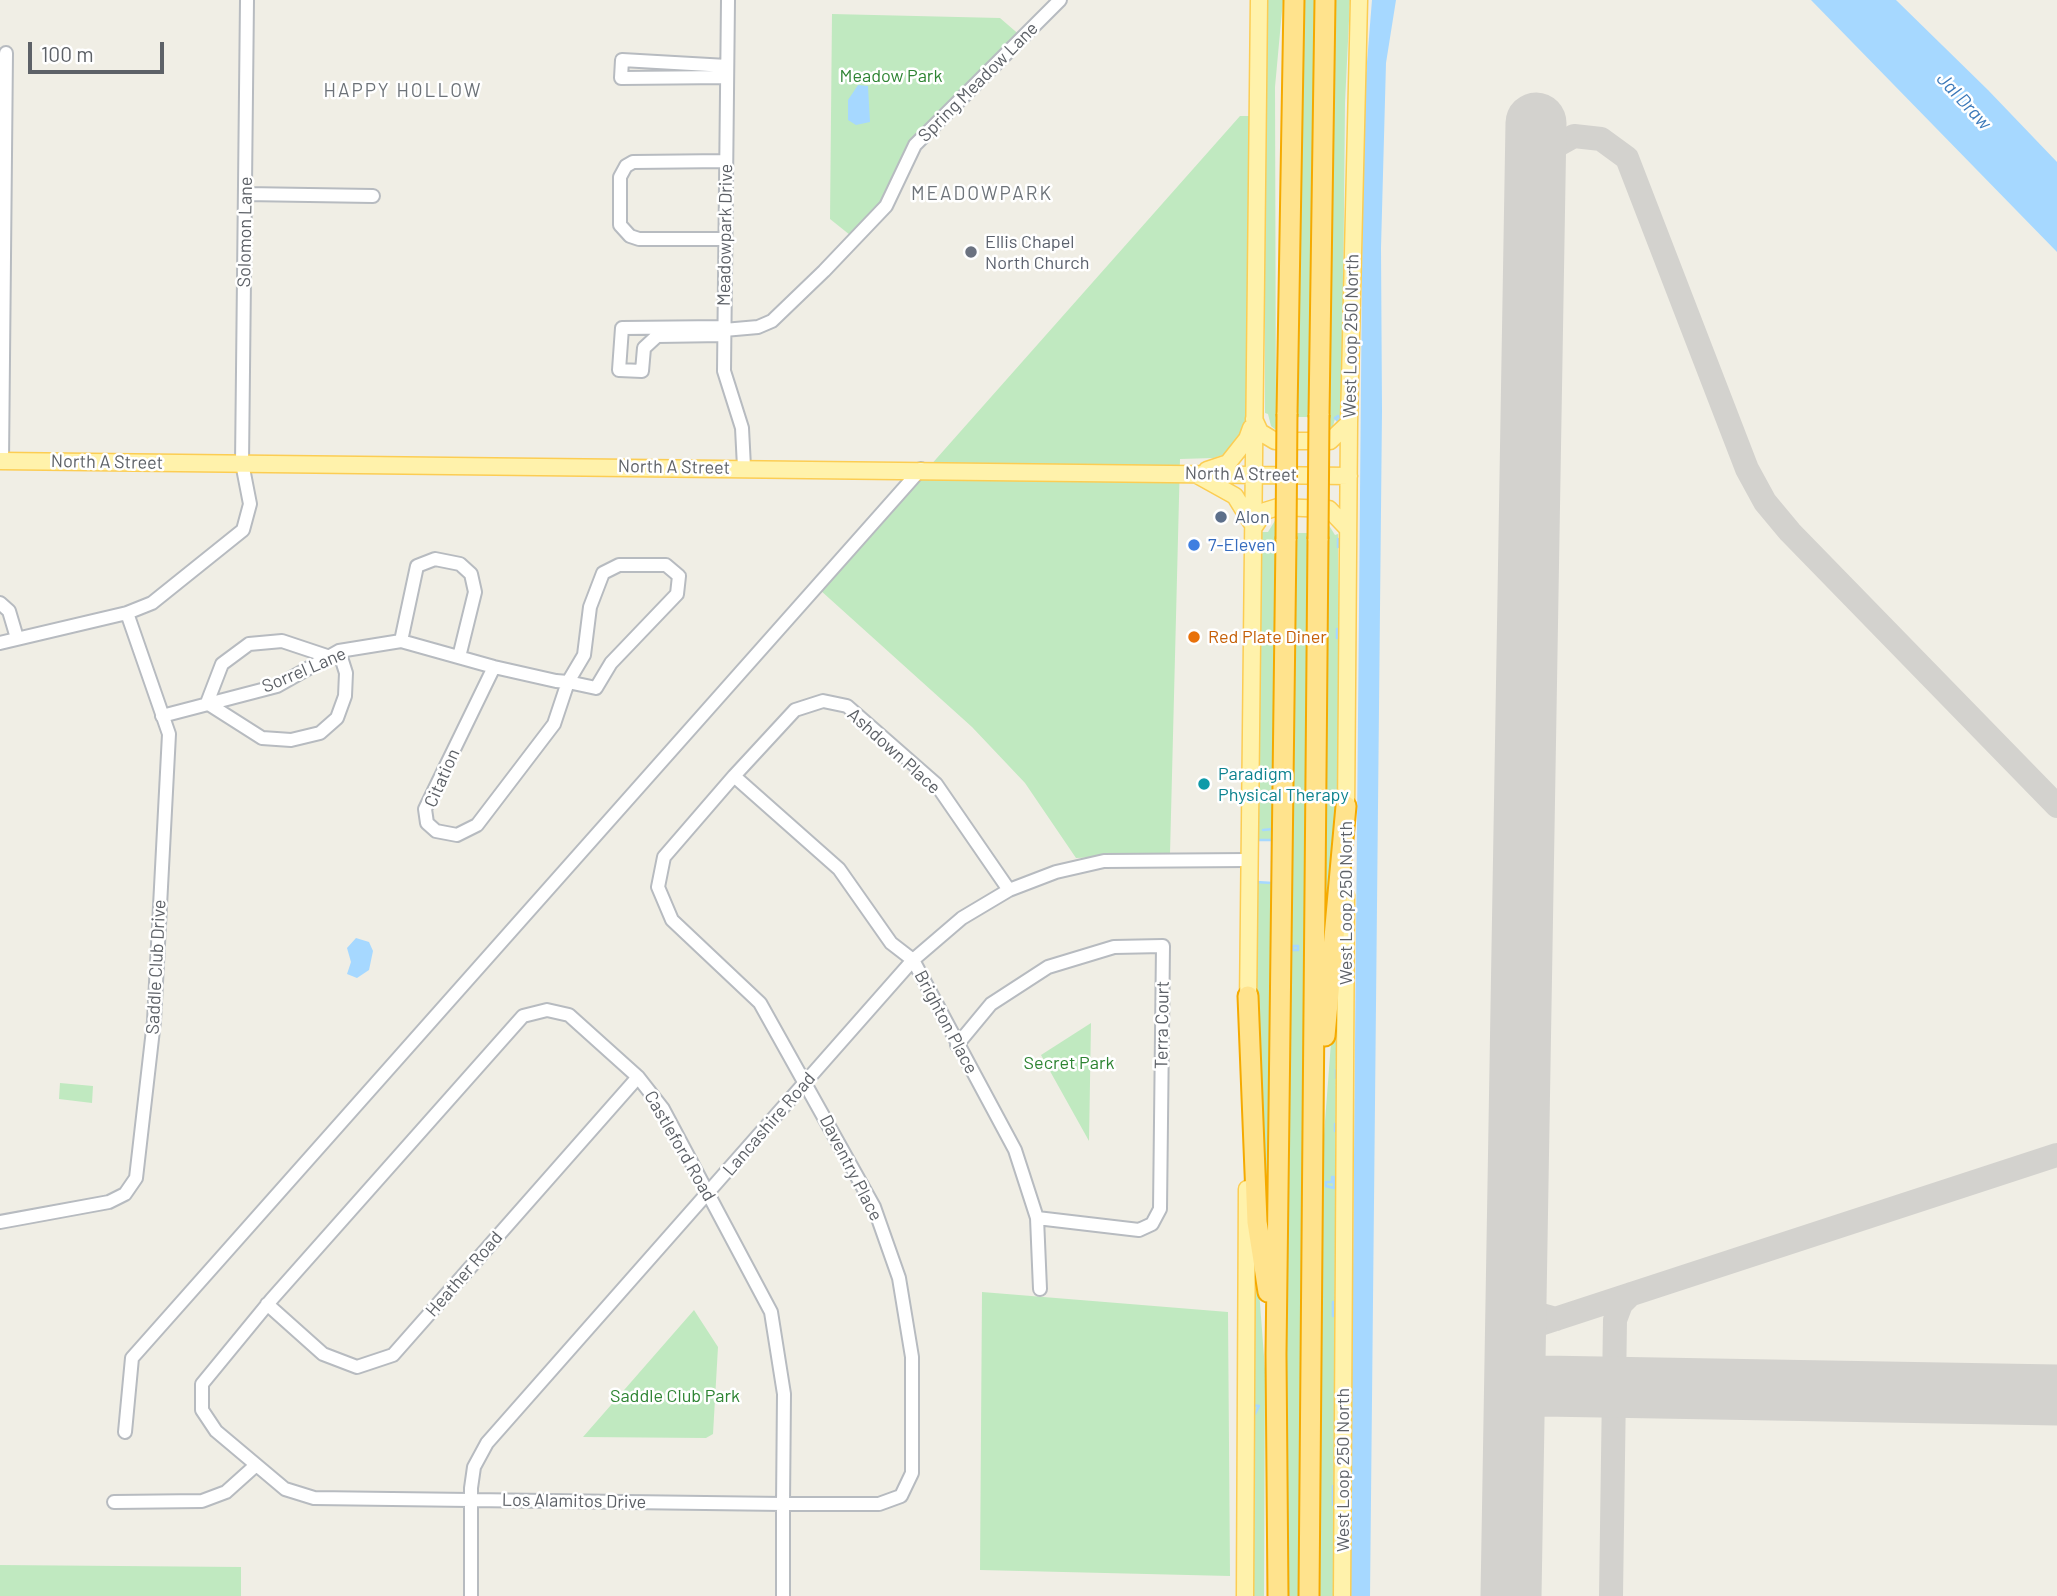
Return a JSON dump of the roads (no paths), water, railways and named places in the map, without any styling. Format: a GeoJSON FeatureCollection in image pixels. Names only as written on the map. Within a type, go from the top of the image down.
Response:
{"type":"FeatureCollection","features":[{"type":"Feature","properties":{"kind":"highway"},"geometry":{"type":"LineString","coordinates":[[1278,1596],[1276,1354],[1294,0]]}},
{"type":"Feature","properties":{"kind":"highway"},"geometry":{"type":"LineString","coordinates":[[1309,1596],[1325,0]]}},
{"type":"Feature","properties":{"kind":"highway"},"geometry":{"type":"LineString","coordinates":[[1313,1180],[1346,806]]}},
{"type":"Feature","properties":{"kind":"highway"},"geometry":{"type":"LineString","coordinates":[[1248,996],[1257,1222],[1276,1354]]}},
{"type":"Feature","properties":{"kind":"main road"},"geometry":{"type":"LineString","coordinates":[[1245,1596],[1248,996],[1259,0]]}},
{"type":"Feature","properties":{"kind":"main road","name":"West Loop 250 North"},"geometry":{"type":"LineString","coordinates":[[1342,1596],[1349,423],[1359,0]]}},
{"type":"Feature","properties":{"kind":"main road"},"geometry":{"type":"LineString","coordinates":[[1254,419],[1259,432],[1275,441],[1329,442],[1349,423]]}},
{"type":"Feature","properties":{"kind":"main road"},"geometry":{"type":"LineString","coordinates":[[1194,473],[1228,463],[1247,439],[1254,419]]}},
{"type":"Feature","properties":{"kind":"main road","name":"North A Street"},"geometry":{"type":"LineString","coordinates":[[1,461],[1349,475]]}},
{"type":"Feature","properties":{"kind":"main road"},"geometry":{"type":"LineString","coordinates":[[1194,473],[1235,496],[1247,510],[1253,527]]}},
{"type":"Feature","properties":{"kind":"main road"},"geometry":{"type":"LineString","coordinates":[[1253,527],[1265,511],[1278,507],[1329,509],[1348,529]]}},
{"type":"Feature","properties":{"kind":"street","name":"Solomon Lane"},"geometry":{"type":"LineString","coordinates":[[242,463],[247,0]]}},
{"type":"Feature","properties":{"kind":"street","name":"Meadowpark Drive"},"geometry":{"type":"LineString","coordinates":[[728,0],[724,371],[742,428],[744,467]]}},
{"type":"Feature","properties":{"kind":"street","name":"Spring Meadow Lane"},"geometry":{"type":"LineString","coordinates":[[656,331],[724,331],[758,327],[772,321],[886,206],[907,159],[924,135],[1060,0]]}},
{"type":"Feature","properties":{"kind":"street"},"geometry":{"type":"LineString","coordinates":[[1,461],[6,52]]}},
{"type":"Feature","properties":{"kind":"street"},"geometry":{"type":"LineString","coordinates":[[681,70],[727,71]]}},
{"type":"Feature","properties":{"kind":"street"},"geometry":{"type":"LineString","coordinates":[[725,239],[639,239],[631,236],[621,225],[620,177],[626,166],[634,162],[726,161]]}},
{"type":"Feature","properties":{"kind":"street"},"geometry":{"type":"LineString","coordinates":[[245,194],[373,196]]}},
{"type":"Feature","properties":{"kind":"street"},"geometry":{"type":"LineString","coordinates":[[0,643],[127,613],[152,603],[243,530],[250,504],[242,463]]}},
{"type":"Feature","properties":{"kind":"street"},"geometry":{"type":"LineString","coordinates":[[125,1432],[132,1358],[921,469]]}},
{"type":"Feature","properties":{"kind":"street"},"geometry":{"type":"LineString","coordinates":[[459,657],[475,592],[471,574],[460,564],[435,559],[417,566],[401,641],[494,667],[596,688],[611,663],[677,594],[679,576],[666,565],[619,565],[603,573],[590,607],[584,655],[568,682]]}},
{"type":"Feature","properties":{"kind":"street"},"geometry":{"type":"LineString","coordinates":[[0,603],[9,611],[17,638]]}},
{"type":"Feature","properties":{"kind":"street","name":"Saddle Club Drive"},"geometry":{"type":"LineString","coordinates":[[0,1222],[109,1202],[125,1194],[136,1178],[154,1021],[169,734],[127,613]]}},
{"type":"Feature","properties":{"kind":"street"},"geometry":{"type":"LineString","coordinates":[[282,641],[333,654],[346,673],[345,696],[337,718],[320,733],[290,740],[262,738],[207,703],[222,664],[249,644],[282,641]]}},
{"type":"Feature","properties":{"kind":"street","name":"Sorrel Lane"},"geometry":{"type":"LineString","coordinates":[[162,716],[277,685],[333,654],[401,641]]}},
{"type":"Feature","properties":{"kind":"street","name":"Citation"},"geometry":{"type":"LineString","coordinates":[[494,667],[425,810],[427,823],[436,831],[457,835],[477,825],[554,724],[568,682]]}},
{"type":"Feature","properties":{"kind":"street","name":"Ashdown Place"},"geometry":{"type":"LineString","coordinates":[[658,891],[664,857],[795,709],[822,701],[847,706],[936,783],[1009,890]]}},
{"type":"Feature","properties":{"kind":"street","name":"Brighton Place"},"geometry":{"type":"LineString","coordinates":[[734,776],[839,869],[891,943],[913,960],[1015,1150],[1037,1218],[1040,1289]]}},
{"type":"Feature","properties":{"kind":"street","name":"Lancashire Road"},"geometry":{"type":"LineString","coordinates":[[471,1596],[471,1500],[474,1467],[487,1443],[913,960],[961,918],[1009,890],[1056,872],[1104,862],[1250,860]]}},
{"type":"Feature","properties":{"kind":"street","name":"Daventry Place"},"geometry":{"type":"LineString","coordinates":[[658,891],[672,920],[760,1003],[874,1207],[899,1278],[912,1357],[912,1473],[901,1496]]}},
{"type":"Feature","properties":{"kind":"street","name":"Terra Court"},"geometry":{"type":"LineString","coordinates":[[957,1045],[991,1004],[1048,967],[1114,947],[1163,946],[1160,1209],[1152,1224],[1139,1230],[1037,1218]]}},
{"type":"Feature","properties":{"kind":"street","name":"Castleford Road"},"geometry":{"type":"LineString","coordinates":[[255,1466],[216,1431],[201,1410],[202,1384],[269,1302],[523,1016],[547,1010],[569,1015],[638,1077],[663,1109],[771,1312],[784,1394],[783,1596]]}},
{"type":"Feature","properties":{"kind":"street","name":"Heather Road"},"geometry":{"type":"LineString","coordinates":[[269,1302],[323,1353],[357,1367],[393,1355],[638,1077]]}},
{"type":"Feature","properties":{"kind":"street"},"geometry":{"type":"LineString","coordinates":[[114,1502],[202,1502],[226,1492],[255,1466]]}},
{"type":"Feature","properties":{"kind":"street","name":"Los Alamitos Drive"},"geometry":{"type":"LineString","coordinates":[[255,1466],[285,1489],[314,1498],[880,1504],[901,1496]]}},
{"type":"Feature","properties":{"kind":"water"},"geometry":{"type":"Polygon","coordinates":[[[1372,0],[1396,0],[1386,63],[1381,248],[1382,411],[1370,1596],[1350,1596],[1363,164],[1364,99],[1372,0]]]}},
{"type":"Feature","properties":{"kind":"water","name":"Jal Draw"},"geometry":{"type":"Polygon","coordinates":[[[1811,0],[1896,0],[1988,90],[2057,162],[2057,252],[1811,0]]]}},
{"type":"Feature","properties":{"kind":"water"},"geometry":{"type":"Polygon","coordinates":[[[858,85],[868,86],[870,122],[856,125],[848,120],[848,100],[858,85]]]}},
{"type":"Feature","properties":{"kind":"water"},"geometry":{"type":"Polygon","coordinates":[[[356,938],[369,942],[373,951],[369,970],[357,978],[347,974],[351,962],[347,948],[356,938]]]}},
{"type":"Feature","properties":{"kind":"waterway"},"geometry":{"type":"LineString","coordinates":[[1338,416],[1341,419],[1338,421],[1335,418],[1338,416]]}},
{"type":"Feature","properties":{"kind":"waterway"},"geometry":{"type":"LineString","coordinates":[[1338,539],[1338,547]]}},
{"type":"Feature","properties":{"kind":"waterway"},"geometry":{"type":"LineString","coordinates":[[1337,629],[1337,638]]}},
{"type":"Feature","properties":{"kind":"waterway"},"geometry":{"type":"LineString","coordinates":[[1263,830],[1273,829]]}},
{"type":"Feature","properties":{"kind":"waterway"},"geometry":{"type":"LineString","coordinates":[[1257,840],[1272,840],[1272,883],[1256,882],[1257,840]]}},
{"type":"Feature","properties":{"kind":"waterway"},"geometry":{"type":"LineString","coordinates":[[1293,946],[1298,946],[1298,950],[1293,950],[1293,946]]}},
{"type":"Feature","properties":{"kind":"waterway"},"geometry":{"type":"LineString","coordinates":[[1336,1070],[1336,1078]]}},
{"type":"Feature","properties":{"kind":"waterway"},"geometry":{"type":"LineString","coordinates":[[1335,1124],[1335,1131]]}},
{"type":"Feature","properties":{"kind":"waterway"},"geometry":{"type":"LineString","coordinates":[[1332,1177],[1334,1177],[1334,1188],[1326,1186],[1326,1182],[1332,1182],[1332,1177]]}},
{"type":"Feature","properties":{"kind":"waterway"},"geometry":{"type":"LineString","coordinates":[[1333,1302],[1333,1316]]}},
{"type":"Feature","properties":{"kind":"waterway"},"geometry":{"type":"LineString","coordinates":[[1251,1405],[1259,1406],[1255,1414],[1251,1414],[1251,1405]]}},
{"type":"Feature","properties":{"kind":"waterway"},"geometry":{"type":"LineString","coordinates":[[1333,1486],[1333,1505]]}},
{"type":"Feature","properties":{"kind":"place","name":"Ellis Chapel North Church"},"geometry":{"type":"Point","coordinates":[971,252]}},
{"type":"Feature","properties":{"kind":"place","name":"Alon"},"geometry":{"type":"Point","coordinates":[1221,517]}},
{"type":"Feature","properties":{"kind":"place","name":"7-Eleven"},"geometry":{"type":"Point","coordinates":[1194,545]}},
{"type":"Feature","properties":{"kind":"place","name":"Red Plate Diner"},"geometry":{"type":"Point","coordinates":[1194,637]}},
{"type":"Feature","properties":{"kind":"place","name":"Paradigm Physical Therapy"},"geometry":{"type":"Point","coordinates":[1204,784]}},
{"type":"Feature","properties":{"kind":"district","name":"HAPPY HOLLOW"},"geometry":{"type":"Point","coordinates":[403,91]}},
{"type":"Feature","properties":{"kind":"district","name":"MEADOWPARK"},"geometry":{"type":"Point","coordinates":[982,194]}},
{"type":"Feature","properties":{"kind":"park label","name":"Meadow Park"},"geometry":{"type":"Point","coordinates":[891,76]}},
{"type":"Feature","properties":{"kind":"park label","name":"Secret Park"},"geometry":{"type":"Point","coordinates":[1069,1063]}},
{"type":"Feature","properties":{"kind":"park label","name":"Saddle Club Park"},"geometry":{"type":"Point","coordinates":[675,1396]}}]}
